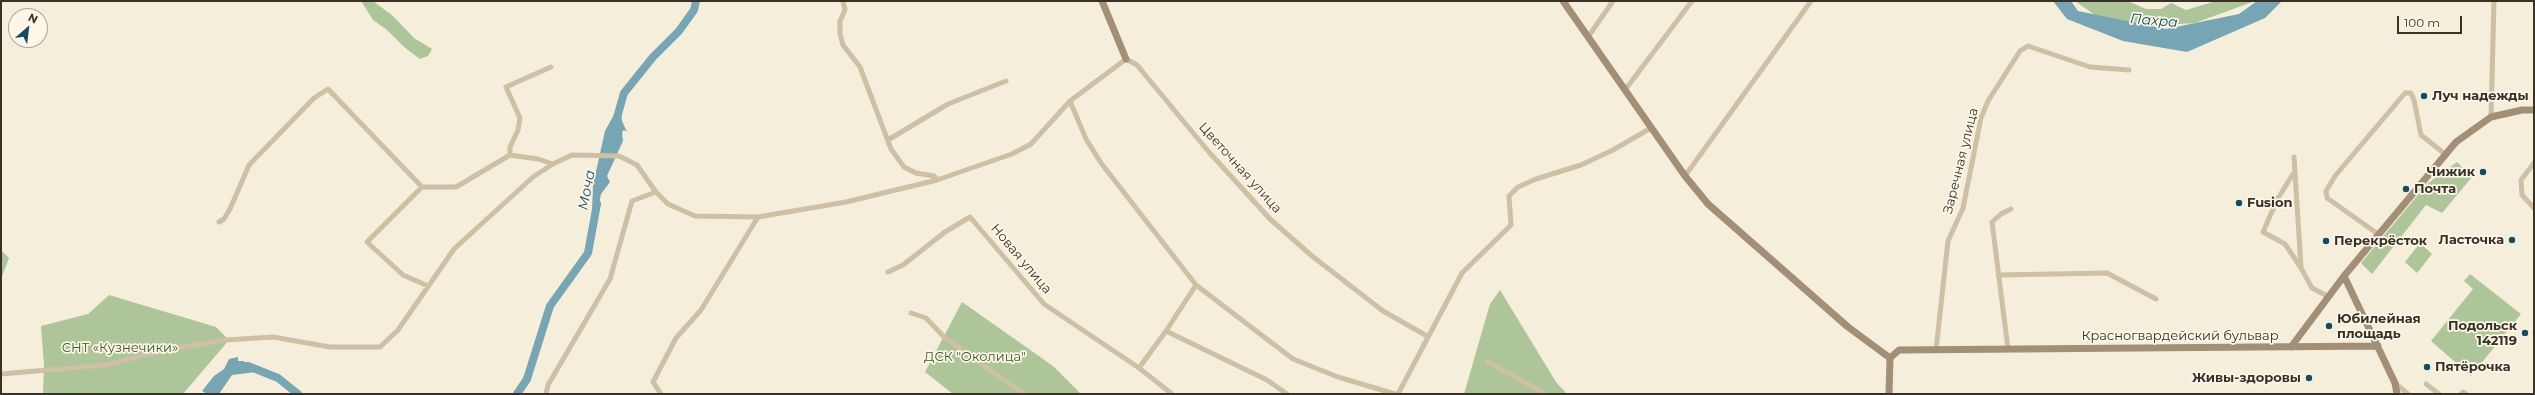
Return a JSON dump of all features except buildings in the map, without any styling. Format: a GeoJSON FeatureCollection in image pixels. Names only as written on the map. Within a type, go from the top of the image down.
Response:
{"type":"FeatureCollection","features":[{"type":"Feature","properties":{"kind":"street"},"geometry":{"type":"LineString","coordinates":[[843,1],[845,10],[840,21],[840,34],[843,44],[860,67],[896,158],[904,167],[916,173],[934,176],[937,180]]}},
{"type":"Feature","properties":{"kind":"street"},"geometry":{"type":"LineString","coordinates":[[1,374],[106,365],[164,350],[226,340],[273,337],[330,347],[380,347],[398,330],[454,249],[518,189],[553,164],[572,156],[619,156],[637,165],[656,192],[668,204],[695,216],[758,218],[846,202],[937,180],[1012,154],[1031,144],[1070,101],[1126,58],[1102,1]]}},
{"type":"Feature","properties":{"kind":"street"},"geometry":{"type":"LineString","coordinates":[[1563,1],[1685,176],[1708,204],[1848,327],[1890,358],[1889,394]]}},
{"type":"Feature","properties":{"kind":"street"},"geometry":{"type":"LineString","coordinates":[[1588,37],[1613,1]]}},
{"type":"Feature","properties":{"kind":"street"},"geometry":{"type":"LineString","coordinates":[[1625,90],[1692,1]]}},
{"type":"Feature","properties":{"kind":"street"},"geometry":{"type":"LineString","coordinates":[[1685,176],[1811,1]]}},
{"type":"Feature","properties":{"kind":"street"},"geometry":{"type":"LineString","coordinates":[[2491,117],[2494,1]]}},
{"type":"Feature","properties":{"kind":"street","name":"Заречная улица"},"geometry":{"type":"LineString","coordinates":[[1936,350],[1948,241],[1963,208],[1981,118],[1988,101],[2020,51],[2028,46],[2090,66],[2129,70]]}},
{"type":"Feature","properties":{"kind":"street","name":"Цветочная улица"},"geometry":{"type":"LineString","coordinates":[[1126,58],[1137,65],[1208,152],[1270,219],[1383,310],[1427,336]]}},
{"type":"Feature","properties":{"kind":"street"},"geometry":{"type":"LineString","coordinates":[[510,155],[510,146],[518,130],[520,118],[506,87],[551,67]]}},
{"type":"Feature","properties":{"kind":"street"},"geometry":{"type":"LineString","coordinates":[[888,140],[948,104],[1006,81]]}},
{"type":"Feature","properties":{"kind":"street"},"geometry":{"type":"LineString","coordinates":[[219,222],[227,214],[249,166],[314,98],[328,89],[422,187]]}},
{"type":"Feature","properties":{"kind":"street"},"geometry":{"type":"LineString","coordinates":[[2378,234],[2327,198],[2326,191],[2335,176],[2405,93],[2411,93],[2414,100],[2421,135],[2445,154]]}},
{"type":"Feature","properties":{"kind":"street"},"geometry":{"type":"LineString","coordinates":[[1070,101],[1080,128],[1101,162],[1196,285],[1294,359],[1338,377],[1395,394]]}},
{"type":"Feature","properties":{"kind":"street","name":"Красногвардейский бульвар"},"geometry":{"type":"LineString","coordinates":[[1890,358],[1899,350],[2291,348],[2344,276],[2456,142],[2491,117],[2522,110],[2534,110]]}},
{"type":"Feature","properties":{"kind":"street"},"geometry":{"type":"LineString","coordinates":[[1398,394],[1427,336],[1462,273],[1511,225],[1509,196],[1518,187],[1587,162],[1651,128]]}},
{"type":"Feature","properties":{"kind":"street"},"geometry":{"type":"LineString","coordinates":[[428,286],[403,275],[367,242],[422,187],[456,187],[510,155],[538,158],[553,164]]}},
{"type":"Feature","properties":{"kind":"street"},"geometry":{"type":"LineString","coordinates":[[2294,157],[2301,268]]}},
{"type":"Feature","properties":{"kind":"street"},"geometry":{"type":"LineString","coordinates":[[2534,163],[2520,180],[2522,195],[2534,208]]}},
{"type":"Feature","properties":{"kind":"street"},"geometry":{"type":"LineString","coordinates":[[2295,174],[2292,174],[2277,200],[2263,232],[2285,244],[2312,288],[2329,296]]}},
{"type":"Feature","properties":{"kind":"street"},"geometry":{"type":"LineString","coordinates":[[546,394],[548,385],[610,279],[632,201],[656,192]]}},
{"type":"Feature","properties":{"kind":"street"},"geometry":{"type":"LineString","coordinates":[[2008,349],[1992,222],[2001,214],[2011,210]]}},
{"type":"Feature","properties":{"kind":"street","name":"Новая улица"},"geometry":{"type":"LineString","coordinates":[[888,272],[902,265],[945,232],[970,217],[1044,304],[1139,368],[1172,394]]}},
{"type":"Feature","properties":{"kind":"street"},"geometry":{"type":"LineString","coordinates":[[661,394],[653,382],[676,338],[701,310],[758,218]]}},
{"type":"Feature","properties":{"kind":"street"},"geometry":{"type":"LineString","coordinates":[[1998,275],[2107,273],[2156,299]]}},
{"type":"Feature","properties":{"kind":"street"},"geometry":{"type":"LineString","coordinates":[[2344,276],[2395,383],[2397,394]]}},
{"type":"Feature","properties":{"kind":"street"},"geometry":{"type":"LineString","coordinates":[[1139,368],[1166,331],[1196,285]]}},
{"type":"Feature","properties":{"kind":"street"},"geometry":{"type":"LineString","coordinates":[[911,313],[926,318],[945,338],[1024,394]]}},
{"type":"Feature","properties":{"kind":"street"},"geometry":{"type":"LineString","coordinates":[[1166,331],[1267,380],[1287,394]]}},
{"type":"Feature","properties":{"kind":"street"},"geometry":{"type":"LineString","coordinates":[[2291,348],[2378,346]]}},
{"type":"Feature","properties":{"kind":"street"},"geometry":{"type":"LineString","coordinates":[[1488,362],[1546,394]]}},
{"type":"Feature","properties":{"kind":"street"},"geometry":{"type":"LineString","coordinates":[[2395,383],[2408,394]]}},
{"type":"Feature","properties":{"kind":"street"},"geometry":{"type":"LineString","coordinates":[[2426,384],[2439,394]]}},
{"type":"Feature","properties":{"kind":"street"},"geometry":{"type":"LineString","coordinates":[[2461,394],[2463,392],[2466,394]]}},
{"type":"Feature","properties":{"kind":"green space"},"geometry":{"type":"Polygon","coordinates":[[[361,1],[373,1],[393,16],[414,38],[432,49],[428,56],[420,59],[404,47],[387,30],[373,20],[361,1]]]}},
{"type":"Feature","properties":{"kind":"green space"},"geometry":{"type":"Polygon","coordinates":[[[2075,1],[2127,1],[2146,9],[2161,9],[2171,3],[2186,10],[2216,1],[2255,1],[2195,23],[2150,26],[2095,15],[2075,1]]]}},
{"type":"Feature","properties":{"kind":"green space"},"geometry":{"type":"Polygon","coordinates":[[[2457,162],[2472,177],[2442,213],[2426,205],[2372,274],[2361,263],[2427,184],[2457,162]]]}},
{"type":"Feature","properties":{"kind":"green space"},"geometry":{"type":"Polygon","coordinates":[[[2420,243],[2432,254],[2417,273],[2405,262],[2420,243]]]}},
{"type":"Feature","properties":{"kind":"green space"},"geometry":{"type":"Polygon","coordinates":[[[1,250],[9,258],[1,279],[1,250]]]}},
{"type":"Feature","properties":{"kind":"green space"},"geometry":{"type":"Polygon","coordinates":[[[2470,274],[2521,314],[2471,376],[2431,341],[2473,289],[2464,281],[2470,274]]]}},
{"type":"Feature","properties":{"kind":"green space"},"geometry":{"type":"Polygon","coordinates":[[[1500,290],[1556,382],[1567,394],[1464,394],[1490,304],[1500,290]]]}},
{"type":"Feature","properties":{"kind":"green space","name":"СНТ «Кузнечики»"},"geometry":{"type":"Polygon","coordinates":[[[109,295],[216,327],[229,340],[183,394],[43,394],[44,365],[41,326],[88,314],[109,295]]]}},
{"type":"Feature","properties":{"kind":"green space","name":"ДСК \"Околица\""},"geometry":{"type":"Polygon","coordinates":[[[962,302],[1053,366],[1081,394],[953,394],[925,372],[962,302]]]}},
{"type":"Feature","properties":{"kind":"water"},"geometry":{"type":"Polygon","coordinates":[[[2053,1],[2071,1],[2078,11],[2166,29],[2239,14],[2257,1],[2282,1],[2265,18],[2187,52],[2123,41],[2067,19],[2053,1]]]}},
{"type":"Feature","properties":{"kind":"water"},"geometry":{"type":"Polygon","coordinates":[[[616,111],[621,112],[622,121],[627,132],[624,130],[622,132],[623,141],[607,176],[610,182],[601,194],[597,214],[592,213],[593,185],[605,131],[616,111]]]}},
{"type":"Feature","properties":{"kind":"water"},"geometry":{"type":"Polygon","coordinates":[[[238,357],[238,361],[243,361],[257,368],[256,372],[232,375],[219,394],[207,394],[202,391],[214,376],[224,369],[229,359],[238,357]]]}},
{"type":"Feature","properties":{"kind":"waterway","name":"Моча"},"geometry":{"type":"LineString","coordinates":[[616,121],[624,93],[653,57],[679,31],[694,10],[696,1]]}},
{"type":"Feature","properties":{"kind":"waterway","name":"Моча"},"geometry":{"type":"LineString","coordinates":[[517,394],[527,379],[550,306],[588,253],[597,204]]}},
{"type":"Feature","properties":{"kind":"waterway","name":"Моча"},"geometry":{"type":"LineString","coordinates":[[248,366],[278,378],[298,394]]}},
{"type":"Feature","properties":{"kind":"place","name":"Луч надежды"},"geometry":{"type":"Point","coordinates":[2424,96]}},
{"type":"Feature","properties":{"kind":"place","name":"Чижик"},"geometry":{"type":"Point","coordinates":[2483,172]}},
{"type":"Feature","properties":{"kind":"place","name":"Почта"},"geometry":{"type":"Point","coordinates":[2406,189]}},
{"type":"Feature","properties":{"kind":"place","name":"Fusion"},"geometry":{"type":"Point","coordinates":[2239,203]}},
{"type":"Feature","properties":{"kind":"place","name":"Ласточка"},"geometry":{"type":"Point","coordinates":[2512,240]}},
{"type":"Feature","properties":{"kind":"place","name":"Перекрёсток"},"geometry":{"type":"Point","coordinates":[2326,241]}},
{"type":"Feature","properties":{"kind":"place","name":"Юбилейная площадь"},"geometry":{"type":"Point","coordinates":[2329,326]}},
{"type":"Feature","properties":{"kind":"place","name":"Подольск 142119"},"geometry":{"type":"Point","coordinates":[2525,333]}},
{"type":"Feature","properties":{"kind":"place","name":"Пятёрочка"},"geometry":{"type":"Point","coordinates":[2427,367]}},
{"type":"Feature","properties":{"kind":"place","name":"Живы-здоровы"},"geometry":{"type":"Point","coordinates":[2309,378]}},
{"type":"Feature","properties":{"kind":"water label","name":"Пахра"},"geometry":{"type":"Point","coordinates":[2154,21]}}]}
